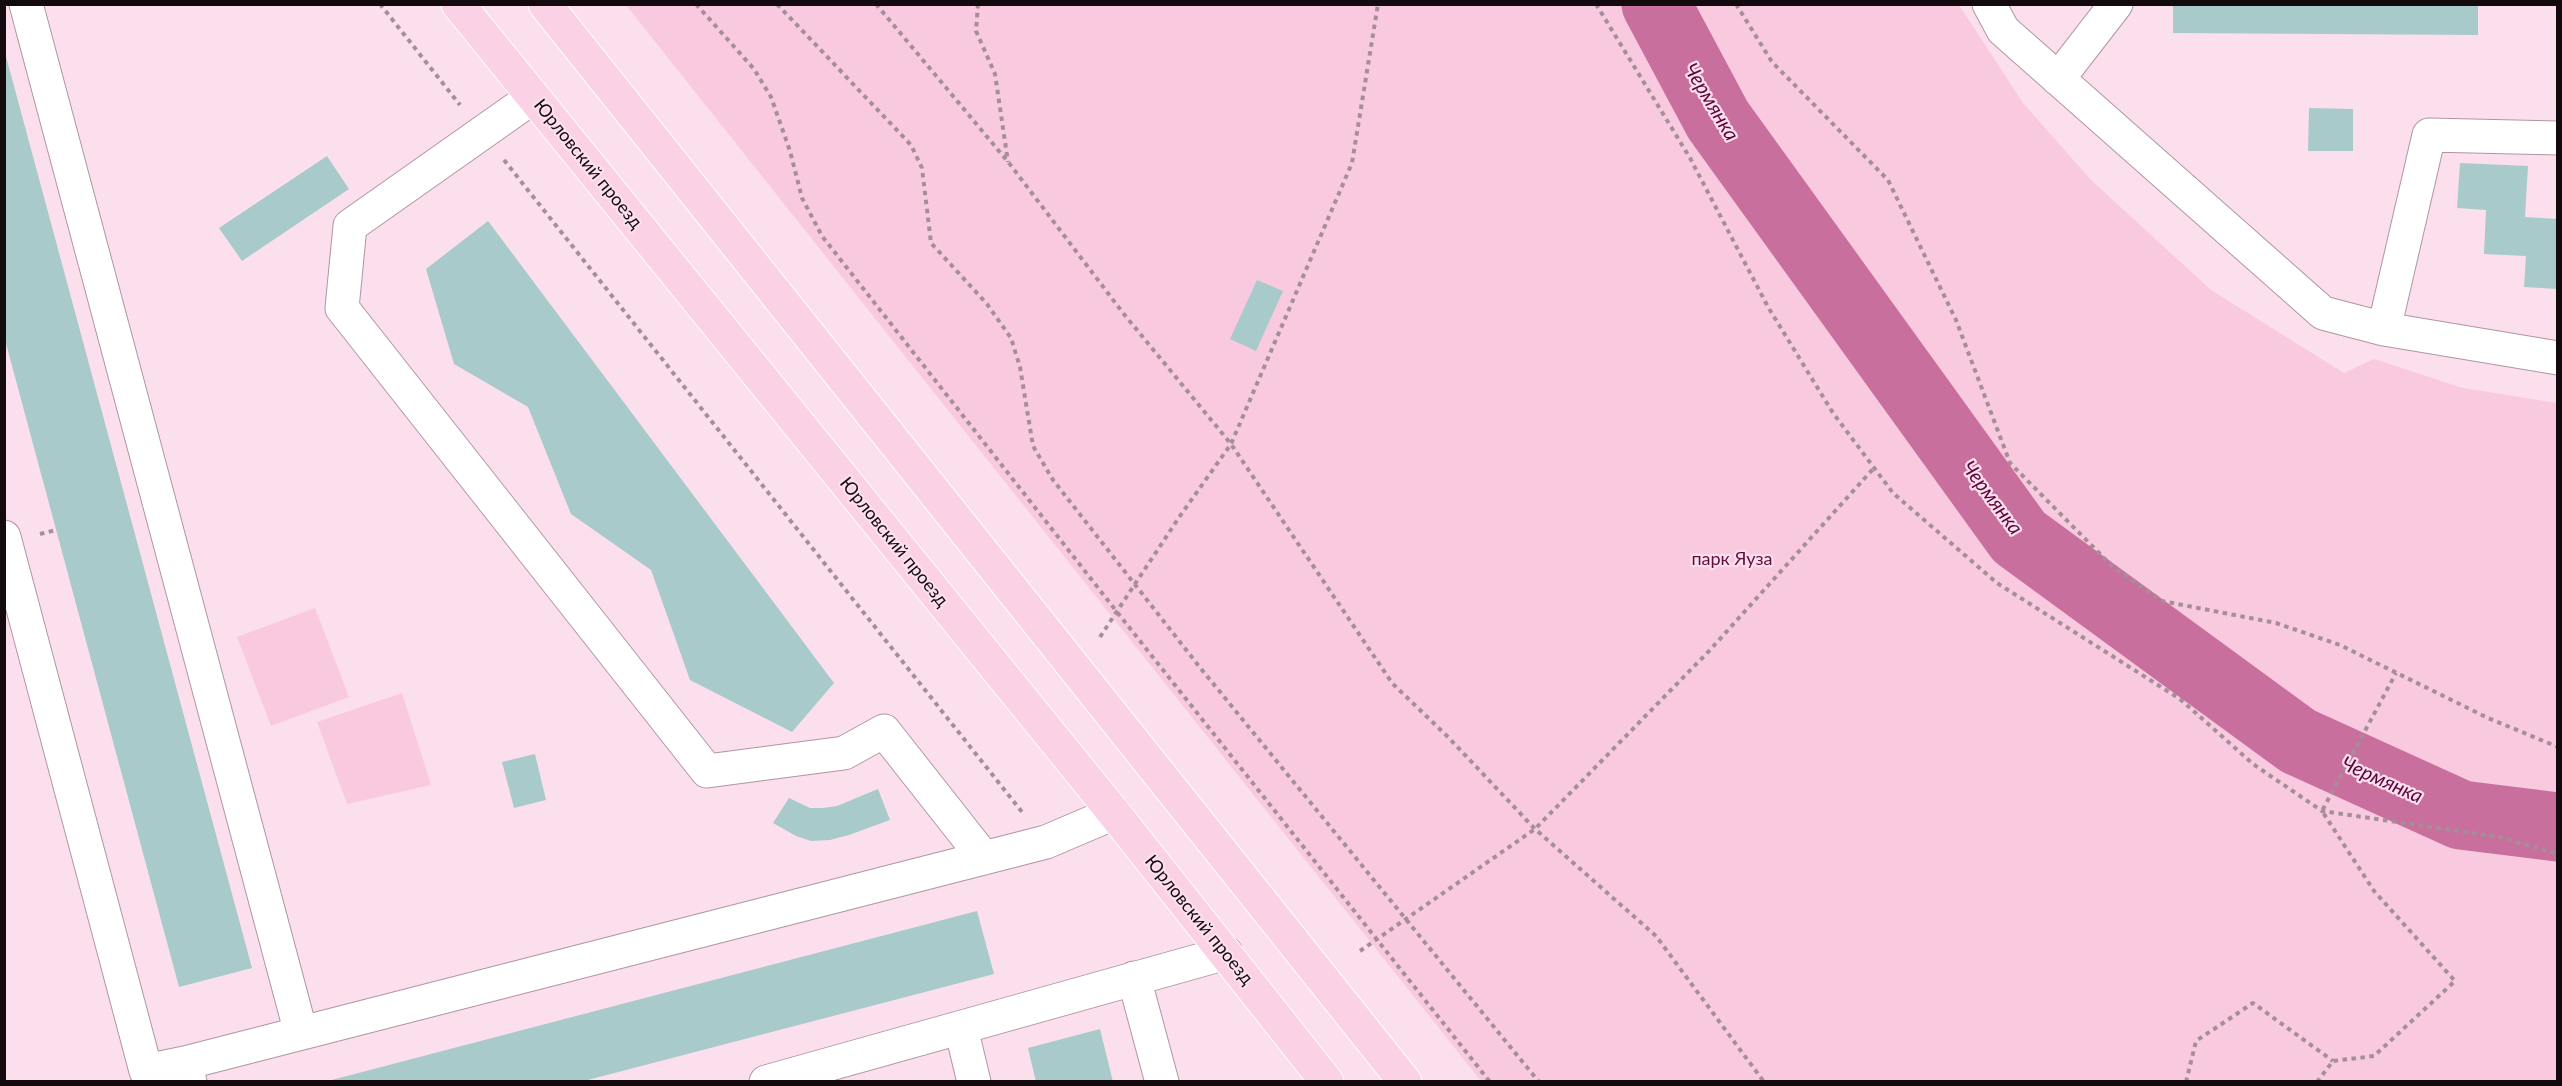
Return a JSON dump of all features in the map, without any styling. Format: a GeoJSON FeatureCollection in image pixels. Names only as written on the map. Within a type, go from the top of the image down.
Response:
{"type":"FeatureCollection","features":[{"type":"Feature","properties":{"kind":"main road","name":"Юрловский проезд"},"geometry":{"type":"LineString","coordinates":[[458,4],[1114,813],[1327,1082]]}},
{"type":"Feature","properties":{"kind":"main road"},"geometry":{"type":"LineString","coordinates":[[545,4],[1405,1082]]}},
{"type":"Feature","properties":{"kind":"lane"},"geometry":{"type":"LineString","coordinates":[[26,4],[301,1033]]}},
{"type":"Feature","properties":{"kind":"lane"},"geometry":{"type":"LineString","coordinates":[[1989,4],[2003,30],[2323,313],[2384,329],[2558,358]]}},
{"type":"Feature","properties":{"kind":"lane"},"geometry":{"type":"LineString","coordinates":[[2058,79],[2116,4]]}},
{"type":"Feature","properties":{"kind":"lane"},"geometry":{"type":"LineString","coordinates":[[533,97],[350,226],[342,308],[707,771],[844,753],[884,731],[984,858]]}},
{"type":"Feature","properties":{"kind":"lane"},"geometry":{"type":"LineString","coordinates":[[2384,329],[2430,135],[2558,138]]}},
{"type":"Feature","properties":{"kind":"lane"},"geometry":{"type":"LineString","coordinates":[[4,537],[146,1071],[188,1072],[301,1033],[1046,842],[1114,813]]}},
{"type":"Feature","properties":{"kind":"lane"},"geometry":{"type":"LineString","coordinates":[[766,1082],[1226,953]]}},
{"type":"Feature","properties":{"kind":"lane"},"geometry":{"type":"LineString","coordinates":[[1134,978],[1162,1082]]}},
{"type":"Feature","properties":{"kind":"lane"},"geometry":{"type":"LineString","coordinates":[[961,1028],[974,1082]]}},
{"type":"Feature","properties":{"kind":"path"},"geometry":{"type":"LineString","coordinates":[[380,4],[1046,842]]}},
{"type":"Feature","properties":{"kind":"path"},"geometry":{"type":"LineString","coordinates":[[696,4],[754,69],[771,97],[790,151],[802,198],[822,236],[1490,1082]]}},
{"type":"Feature","properties":{"kind":"path"},"geometry":{"type":"LineString","coordinates":[[777,4],[911,146],[922,168],[931,243],[987,304],[1011,338],[1020,367],[1033,446],[1053,480],[1198,665],[1539,1082]]}},
{"type":"Feature","properties":{"kind":"path"},"geometry":{"type":"LineString","coordinates":[[876,4],[1009,163],[1123,313],[1231,444],[1392,683],[1449,738],[1535,829],[1656,936],[1764,1082]]}},
{"type":"Feature","properties":{"kind":"path"},"geometry":{"type":"LineString","coordinates":[[978,4],[976,31],[995,74],[1009,163]]}},
{"type":"Feature","properties":{"kind":"path"},"geometry":{"type":"LineString","coordinates":[[1100,637],[1231,444],[1352,163],[1378,4]]}},
{"type":"Feature","properties":{"kind":"path"},"geometry":{"type":"LineString","coordinates":[[1596,4],[1690,158],[1768,307],[1833,413],[1893,493],[1997,583],[2180,699],[2253,764],[2322,811],[2374,891],[2455,981],[2374,1056],[2333,1061],[2253,1003],[2196,1041],[2186,1082]]}},
{"type":"Feature","properties":{"kind":"path"},"geometry":{"type":"LineString","coordinates":[[1736,4],[1772,62],[1888,180],[1956,320],[2010,464],[2112,566],[2162,602],[2276,623],[2340,645],[2488,718],[2558,747]]}},
{"type":"Feature","properties":{"kind":"path"},"geometry":{"type":"LineString","coordinates":[[1360,951],[1535,829],[1710,650],[1873,469]]}},
{"type":"Feature","properties":{"kind":"path"},"geometry":{"type":"LineString","coordinates":[[2322,811],[2396,673]]}},
{"type":"Feature","properties":{"kind":"path"},"geometry":{"type":"LineString","coordinates":[[2322,811],[2500,837],[2558,854]]}},
{"type":"Feature","properties":{"kind":"path"},"geometry":{"type":"LineString","coordinates":[[2317,1082],[2333,1061]]}},
{"type":"Feature","properties":{"kind":"green space","name":"парк Яуза"},"geometry":{"type":"Polygon","coordinates":[[[626,5],[1959,5],[2023,103],[2091,180],[2211,290],[2344,373],[2374,359],[2463,388],[2557,403],[2557,1081],[1481,1081],[626,5]]]}},
{"type":"Feature","properties":{"kind":"green space"},"geometry":{"type":"Polygon","coordinates":[[[315,608],[349,697],[271,726],[237,637],[315,608]]]}},
{"type":"Feature","properties":{"kind":"green space"},"geometry":{"type":"Polygon","coordinates":[[[402,693],[431,785],[347,804],[317,722],[402,693]]]}},
{"type":"Feature","properties":{"kind":"building"},"geometry":{"type":"Polygon","coordinates":[[[2173,5],[2478,5],[2478,35],[2173,33],[2173,5]]]}},
{"type":"Feature","properties":{"kind":"building"},"geometry":{"type":"Polygon","coordinates":[[[4,49],[252,968],[179,987],[4,336],[4,49]]]}},
{"type":"Feature","properties":{"kind":"building"},"geometry":{"type":"Polygon","coordinates":[[[2309,108],[2353,109],[2353,151],[2308,151],[2309,108]]]}},
{"type":"Feature","properties":{"kind":"building"},"geometry":{"type":"Polygon","coordinates":[[[327,156],[349,189],[242,261],[219,228],[327,156]]]}},
{"type":"Feature","properties":{"kind":"building"},"geometry":{"type":"Polygon","coordinates":[[[2460,163],[2528,166],[2525,217],[2558,219],[2558,289],[2524,287],[2526,256],[2484,254],[2486,210],[2457,208],[2460,163]]]}},
{"type":"Feature","properties":{"kind":"building"},"geometry":{"type":"Polygon","coordinates":[[[488,221],[834,683],[792,732],[690,680],[651,570],[571,514],[528,407],[454,364],[426,269],[488,221]]]}},
{"type":"Feature","properties":{"kind":"building"},"geometry":{"type":"Polygon","coordinates":[[[1257,280],[1283,291],[1256,351],[1230,339],[1257,280]]]}},
{"type":"Feature","properties":{"kind":"building"},"geometry":{"type":"Polygon","coordinates":[[[535,754],[546,800],[514,808],[502,762],[535,754]]]}},
{"type":"Feature","properties":{"kind":"building"},"geometry":{"type":"Polygon","coordinates":[[[878,789],[890,820],[849,835],[830,840],[811,841],[796,836],[773,823],[789,798],[810,808],[823,808],[837,806],[878,789]]]}},
{"type":"Feature","properties":{"kind":"building"},"geometry":{"type":"Polygon","coordinates":[[[977,911],[994,974],[580,1082],[324,1082],[977,911]]]}},
{"type":"Feature","properties":{"kind":"building"},"geometry":{"type":"Polygon","coordinates":[[[1100,1029],[1113,1082],[1036,1082],[1028,1048],[1100,1029]]]}},
{"type":"Feature","properties":{"kind":"waterway","name":"Чермянка"},"geometry":{"type":"LineString","coordinates":[[1656,4],[1718,120],[2019,537],[2298,741],[2461,815],[2558,827]]}}]}
